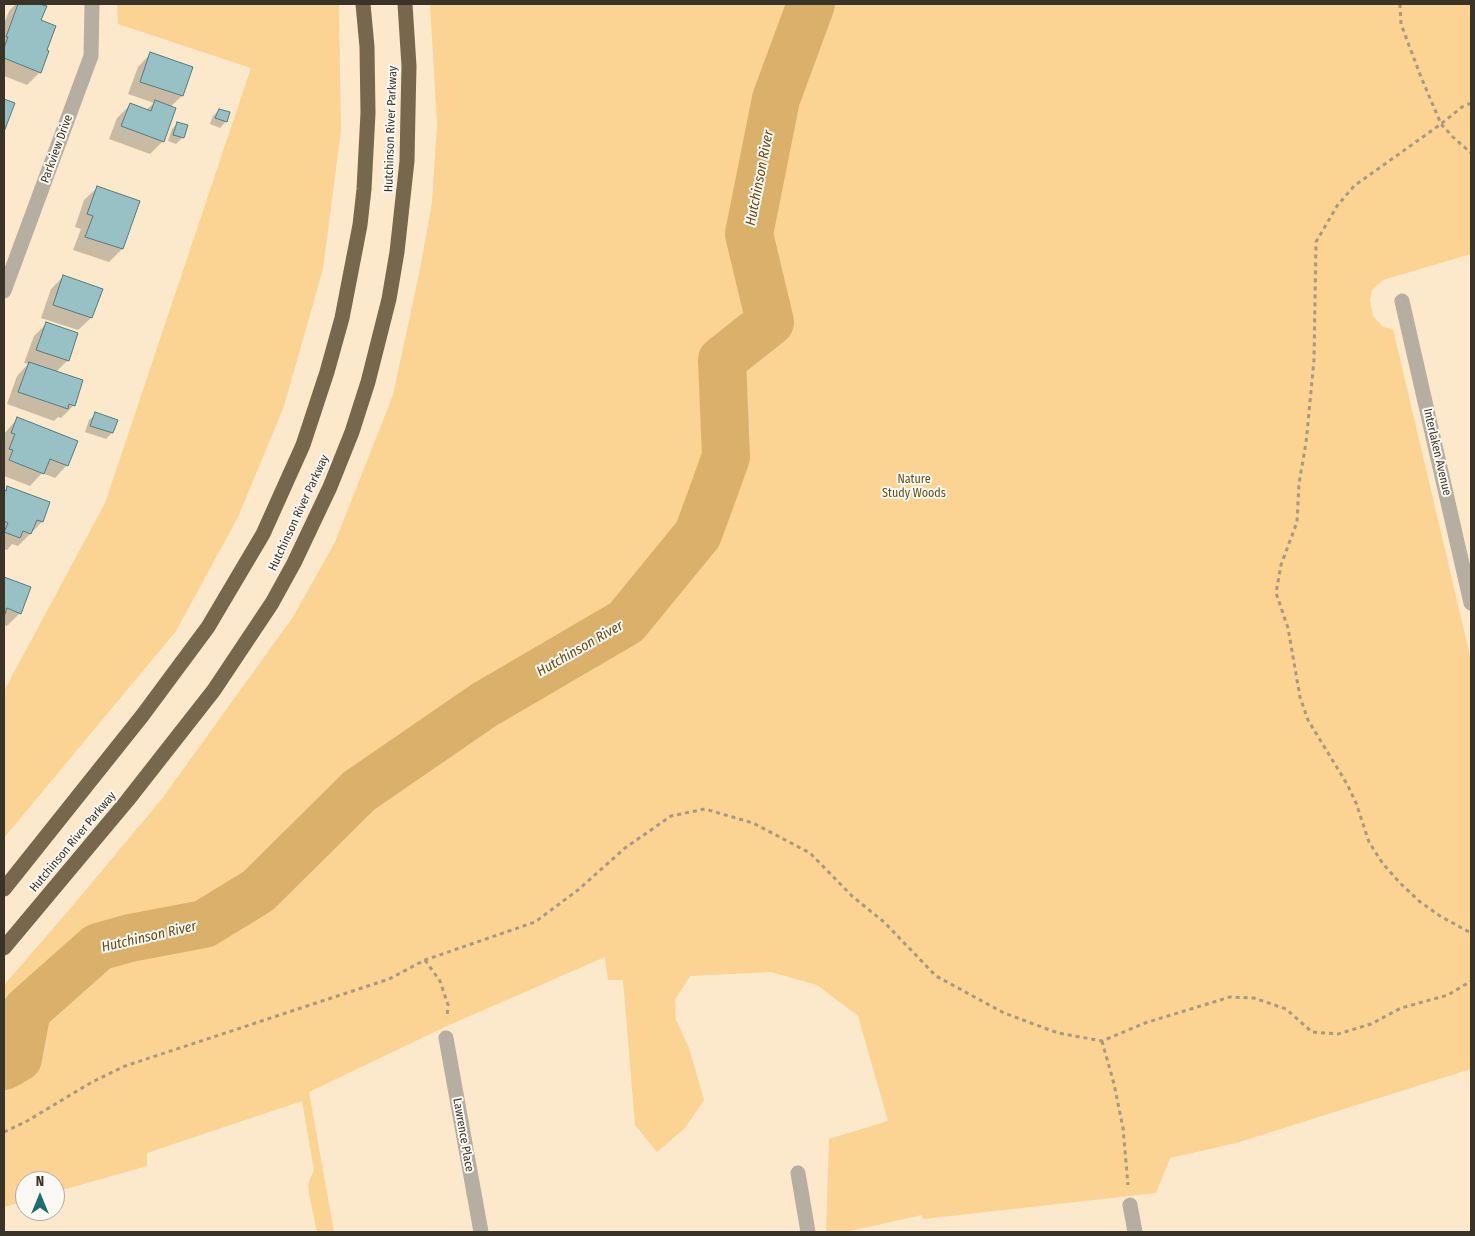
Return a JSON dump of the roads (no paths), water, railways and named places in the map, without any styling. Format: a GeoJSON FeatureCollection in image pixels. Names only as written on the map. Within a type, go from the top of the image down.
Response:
{"type":"FeatureCollection","features":[{"type":"Feature","properties":{"kind":"highway","name":"Hutchinson River Parkway"},"geometry":{"type":"LineString","coordinates":[[4,889],[142,716],[208,627],[263,534],[303,445],[328,372],[342,318],[360,225],[368,113],[364,4]]}},
{"type":"Feature","properties":{"kind":"highway","name":"Hutchinson River Parkway"},"geometry":{"type":"LineString","coordinates":[[4,948],[127,801],[219,682],[272,603],[294,564],[326,496],[352,432],[368,382],[389,299],[397,252],[403,207],[408,119],[409,66],[405,4]]}},
{"type":"Feature","properties":{"kind":"street","name":"Parkview Drive"},"geometry":{"type":"LineString","coordinates":[[4,291],[91,56],[92,4]]}},
{"type":"Feature","properties":{"kind":"street","name":"Interlaken Avenue"},"geometry":{"type":"LineString","coordinates":[[1402,301],[1471,604]]}},
{"type":"Feature","properties":{"kind":"street","name":"Lawrence Place"},"geometry":{"type":"LineString","coordinates":[[446,1038],[481,1232]]}},
{"type":"Feature","properties":{"kind":"street"},"geometry":{"type":"LineString","coordinates":[[798,1173],[808,1232]]}},
{"type":"Feature","properties":{"kind":"street"},"geometry":{"type":"LineString","coordinates":[[1130,1205],[1135,1232]]}},
{"type":"Feature","properties":{"kind":"waterway","name":"Hutchinson River"},"geometry":{"type":"LineString","coordinates":[[4,1066],[18,1058],[27,1010],[98,947],[130,938],[204,924],[258,891],[359,791],[484,705],[626,622],[698,534],[726,457],[722,360],[770,322],[749,234],[776,99],[811,4]]}},
{"type":"Feature","properties":{"kind":"park label","name":"Nature Study Woods"},"geometry":{"type":"Point","coordinates":[914,487]}}]}
